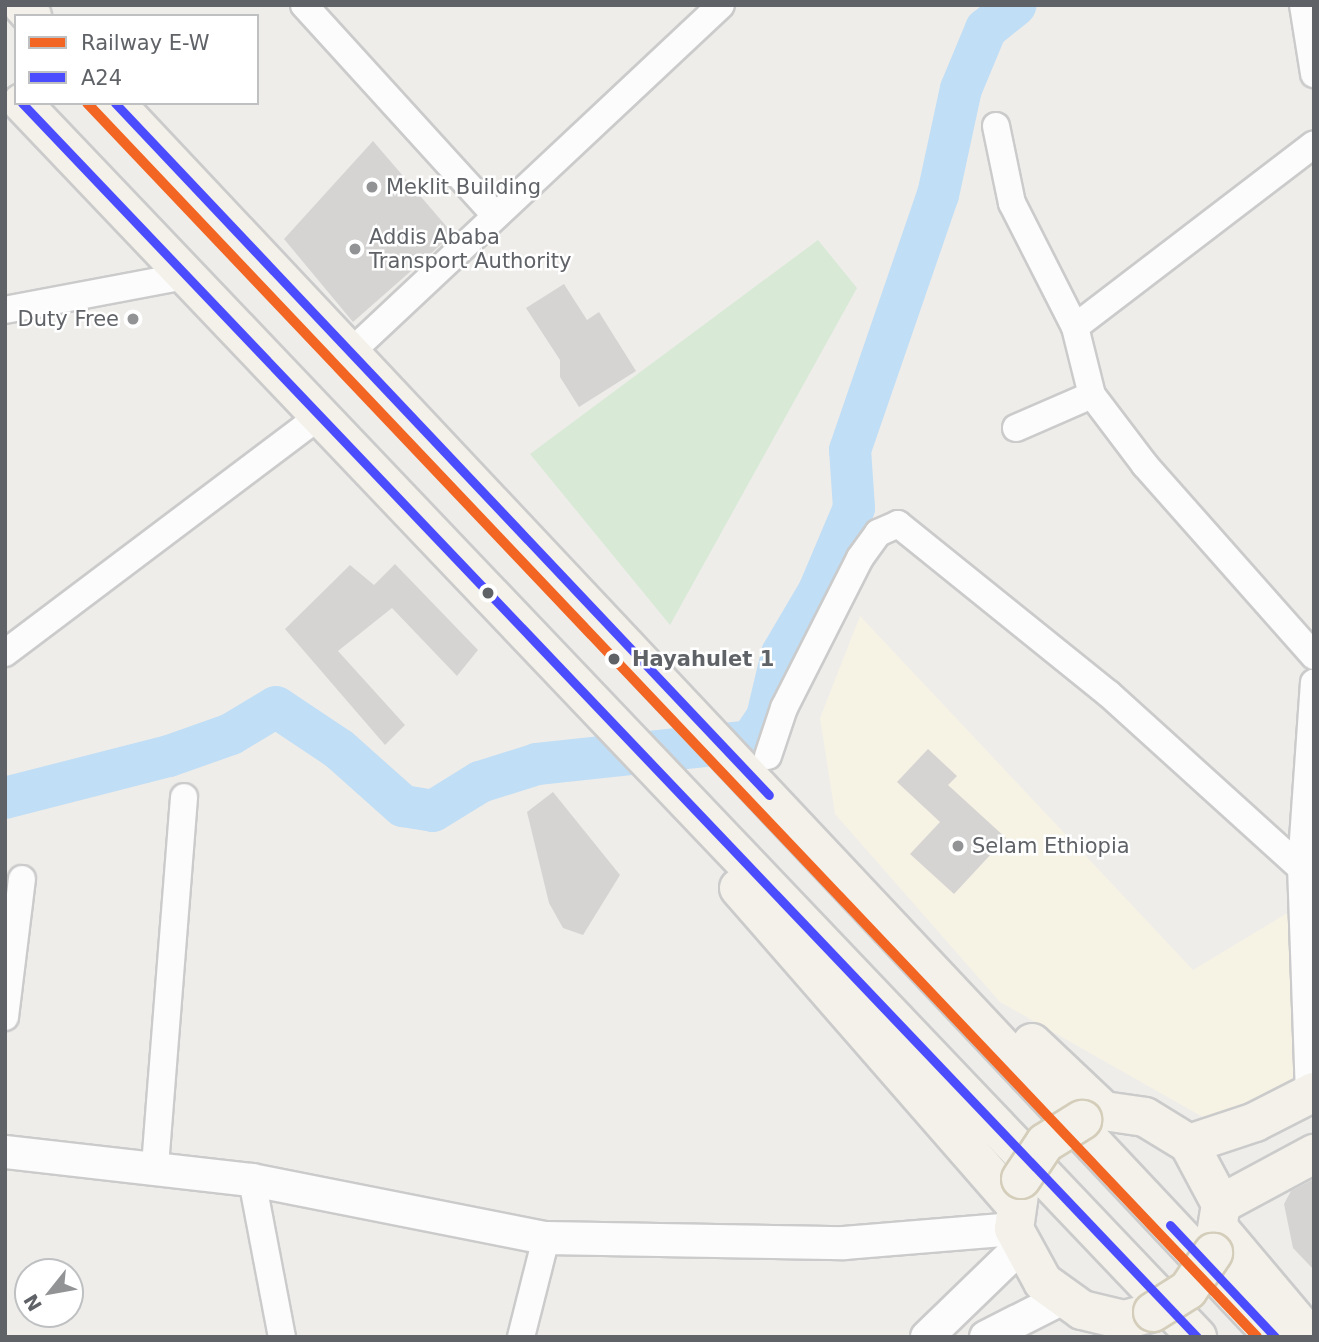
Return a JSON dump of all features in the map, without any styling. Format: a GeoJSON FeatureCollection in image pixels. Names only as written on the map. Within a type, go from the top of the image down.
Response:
{"type":"FeatureCollection","features":[{"type":"Feature","properties":{"kind":"main road"},"geometry":{"type":"LineString","coordinates":[[24,105],[191,275],[319,416],[1197,1337]]}},
{"type":"Feature","properties":{"kind":"main road"},"geometry":{"type":"LineString","coordinates":[[117,105],[658,678],[692,698],[756,756],[1045,1056],[1093,1116]]}},
{"type":"Feature","properties":{"kind":"main road"},"geometry":{"type":"LineString","coordinates":[[756,756],[976,1019],[1275,1337]]}},
{"type":"Feature","properties":{"kind":"main road"},"geometry":{"type":"LineString","coordinates":[[667,779],[691,832],[1018,1215],[1060,1299],[1140,1323],[1188,1290],[1218,1229],[1314,1154]]}},
{"type":"Feature","properties":{"kind":"main road"},"geometry":{"type":"LineString","coordinates":[[1189,1144],[1255,1122],[1311,1093]]}},
{"type":"Feature","properties":{"kind":"main road"},"geometry":{"type":"LineString","coordinates":[[1018,1215],[1045,1143],[1093,1116],[1145,1117],[1189,1144],[1218,1229],[1310,1337]]}},
{"type":"Feature","properties":{"kind":"street"},"geometry":{"type":"LineString","coordinates":[[304,5],[495,215]]}},
{"type":"Feature","properties":{"kind":"street"},"geometry":{"type":"LineString","coordinates":[[351,352],[721,5]]}},
{"type":"Feature","properties":{"kind":"street"},"geometry":{"type":"LineString","coordinates":[[1303,5],[1314,74]]}},
{"type":"Feature","properties":{"kind":"street"},"geometry":{"type":"LineString","coordinates":[[996,126],[1012,203],[1075,327],[1092,395],[1145,465],[1314,656]]}},
{"type":"Feature","properties":{"kind":"street"},"geometry":{"type":"LineString","coordinates":[[1075,327],[1314,144]]}},
{"type":"Feature","properties":{"kind":"street"},"geometry":{"type":"LineString","coordinates":[[5,310],[191,275]]}},
{"type":"Feature","properties":{"kind":"street"},"geometry":{"type":"LineString","coordinates":[[1016,428],[1092,395]]}},
{"type":"Feature","properties":{"kind":"street"},"geometry":{"type":"LineString","coordinates":[[5,653],[319,416]]}},
{"type":"Feature","properties":{"kind":"street"},"geometry":{"type":"LineString","coordinates":[[756,756],[784,708],[860,558],[878,533],[898,524],[918,533],[1109,694],[1301,868]]}},
{"type":"Feature","properties":{"kind":"street"},"geometry":{"type":"LineString","coordinates":[[1311,1093],[1301,868],[1314,682]]}},
{"type":"Feature","properties":{"kind":"street"},"geometry":{"type":"LineString","coordinates":[[155,1166],[184,797]]}},
{"type":"Feature","properties":{"kind":"street"},"geometry":{"type":"LineString","coordinates":[[5,1017],[22,879]]}},
{"type":"Feature","properties":{"kind":"street"},"geometry":{"type":"LineString","coordinates":[[5,1152],[155,1166],[252,1180],[546,1238],[844,1242],[1018,1215]]}},
{"type":"Feature","properties":{"kind":"street"},"geometry":{"type":"LineString","coordinates":[[252,1180],[282,1337]]}},
{"type":"Feature","properties":{"kind":"street"},"geometry":{"type":"LineString","coordinates":[[927,1337],[1018,1215]]}},
{"type":"Feature","properties":{"kind":"street"},"geometry":{"type":"LineString","coordinates":[[521,1337],[546,1238]]}},
{"type":"Feature","properties":{"kind":"street"},"geometry":{"type":"LineString","coordinates":[[986,1337],[1060,1299]]}},
{"type":"Feature","properties":{"kind":"shaded area"},"geometry":{"type":"Polygon","coordinates":[[[860,616],[1193,970],[1314,897],[1314,1094],[1245,1141],[1000,1002],[835,814],[820,718],[860,616]]]}},
{"type":"Feature","properties":{"kind":"green space"},"geometry":{"type":"Polygon","coordinates":[[[818,240],[857,288],[670,625],[530,454],[818,240]]]}},
{"type":"Feature","properties":{"kind":"building","name":"Meklit Building"},"geometry":{"type":"Polygon","coordinates":[[[373,141],[453,234],[353,322],[284,239],[373,141]]]}},
{"type":"Feature","properties":{"kind":"building"},"geometry":{"type":"Polygon","coordinates":[[[564,284],[587,320],[599,312],[636,371],[579,407],[560,377],[560,360],[526,308],[564,284]]]}},
{"type":"Feature","properties":{"kind":"building"},"geometry":{"type":"Polygon","coordinates":[[[395,564],[478,650],[457,676],[392,608],[338,651],[405,725],[385,745],[285,629],[350,565],[374,585],[395,564]]]}},
{"type":"Feature","properties":{"kind":"building","name":"Selam Ethiopia"},"geometry":{"type":"Polygon","coordinates":[[[928,749],[957,776],[948,785],[1006,838],[954,894],[910,854],[940,822],[897,782],[928,749]]]}},
{"type":"Feature","properties":{"kind":"building"},"geometry":{"type":"Polygon","coordinates":[[[553,792],[620,875],[583,935],[563,928],[549,903],[527,812],[553,792]]]}},
{"type":"Feature","properties":{"kind":"building"},"geometry":{"type":"Polygon","coordinates":[[[1314,1179],[1314,1270],[1293,1248],[1284,1204],[1291,1191],[1314,1179]]]}},
{"type":"Feature","properties":{"kind":"waterway"},"geometry":{"type":"LineString","coordinates":[[5,798],[169,756],[231,734],[276,707],[339,749],[403,806],[433,811],[480,782],[537,764],[751,741],[767,717],[782,654],[819,591],[854,508],[850,450],[938,195],[961,89],[986,29],[1016,5]]}},
{"type":"Feature","properties":{"kind":"rail line","name":"E-W"},"geometry":{"type":"LineString","coordinates":[[89,105],[1257,1337]]}},
{"type":"Feature","properties":{"kind":"transit line","name":"A24"},"geometry":{"type":"LineString","coordinates":[[24,105],[1197,1337]]}},
{"type":"Feature","properties":{"kind":"transit line","name":"A24"},"geometry":{"type":"LineString","coordinates":[[117,105],[769,795]]}},
{"type":"Feature","properties":{"kind":"transit line","name":"A24"},"geometry":{"type":"LineString","coordinates":[[1170,1225],[1275,1337]]}},
{"type":"Feature","properties":{"kind":"place","name":"Meklit Building"},"geometry":{"type":"Point","coordinates":[372,187]}},
{"type":"Feature","properties":{"kind":"place","name":"Addis Ababa Transport Authority"},"geometry":{"type":"Point","coordinates":[355,249]}},
{"type":"Feature","properties":{"kind":"place","name":"Duty Free"},"geometry":{"type":"Point","coordinates":[133,319]}},
{"type":"Feature","properties":{"kind":"place","name":"Hayahulet 1"},"geometry":{"type":"Point","coordinates":[614,659]}},
{"type":"Feature","properties":{"kind":"place","name":"Selam Ethiopia"},"geometry":{"type":"Point","coordinates":[958,846]}}]}
